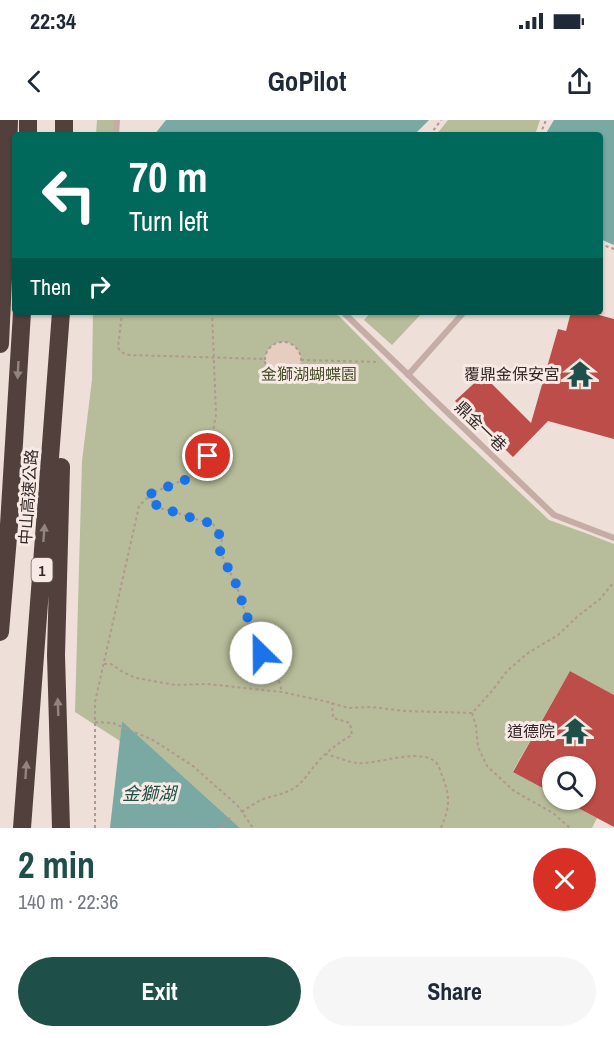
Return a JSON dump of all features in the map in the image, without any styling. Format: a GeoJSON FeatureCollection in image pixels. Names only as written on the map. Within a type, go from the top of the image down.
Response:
{"type":"FeatureCollection","features":[{"type":"Feature","properties":{"kind":"highway"},"geometry":{"type":"LineString","coordinates":[[0,344],[9,120]]}},
{"type":"Feature","properties":{"kind":"highway","name":"中山高速公路"},"geometry":{"type":"LineString","coordinates":[[0,632],[22,315]]}},
{"type":"Feature","properties":{"kind":"highway"},"geometry":{"type":"LineString","coordinates":[[61,828],[56,655],[63,315]]}},
{"type":"Feature","properties":{"kind":"highway","name":"中山高速公路"},"geometry":{"type":"LineString","coordinates":[[22,828],[63,315]]}},
{"type":"Feature","properties":{"kind":"lane","name":"鼎金一巷"},"geometry":{"type":"LineString","coordinates":[[346,315],[555,515],[614,538]]}},
{"type":"Feature","properties":{"kind":"lane"},"geometry":{"type":"LineString","coordinates":[[408,375],[461,315]]}},
{"type":"Feature","properties":{"kind":"path"},"geometry":{"type":"LineString","coordinates":[[122,315],[118,348],[129,355],[265,360]]}},
{"type":"Feature","properties":{"kind":"path"},"geometry":{"type":"LineString","coordinates":[[95,828],[95,702],[139,506],[152,493],[200,474],[208,456],[216,414],[213,315]]}},
{"type":"Feature","properties":{"kind":"path"},"geometry":{"type":"LineString","coordinates":[[284,342],[296,348],[301,360],[296,373],[285,378],[271,373],[265,360],[266,354],[274,345],[284,342]]}},
{"type":"Feature","properties":{"kind":"path"},"geometry":{"type":"LineString","coordinates":[[301,360],[395,362]]}},
{"type":"Feature","properties":{"kind":"path"},"geometry":{"type":"LineString","coordinates":[[147,497],[160,508],[213,524],[222,539],[220,552],[236,584],[255,643],[276,670],[282,692]]}},
{"type":"Feature","properties":{"kind":"path"},"geometry":{"type":"LineString","coordinates":[[104,664],[111,664],[136,678],[176,685],[207,684],[282,692],[348,708],[371,707],[405,711],[472,713],[507,671],[528,653],[558,635],[600,599],[614,582]]}},
{"type":"Feature","properties":{"kind":"path"},"geometry":{"type":"LineString","coordinates":[[242,812],[265,798],[294,788],[337,743],[352,735],[350,723],[333,718],[332,703]]}},
{"type":"Feature","properties":{"kind":"path"},"geometry":{"type":"LineString","coordinates":[[472,713],[478,747],[487,766],[514,791],[553,813],[570,828]]}},
{"type":"Feature","properties":{"kind":"path"},"geometry":{"type":"LineString","coordinates":[[95,722],[113,723],[153,740],[193,766],[238,806],[253,828]]}},
{"type":"Feature","properties":{"kind":"path"},"geometry":{"type":"LineString","coordinates":[[325,754],[357,763],[402,756],[428,757],[438,764],[449,798],[448,812],[441,828]]}},
{"type":"Feature","properties":{"kind":"path"},"geometry":{"type":"LineString","coordinates":[[223,828],[221,826],[231,817]]}},
{"type":"Feature","properties":{"kind":"green space"},"geometry":{"type":"Polygon","coordinates":[[[97,120],[114,120],[114,132],[96,132],[97,120]]]}},
{"type":"Feature","properties":{"kind":"green space"},"geometry":{"type":"Polygon","coordinates":[[[448,120],[540,120],[536,132],[438,132],[448,120]]]}},
{"type":"Feature","properties":{"kind":"green space","name":"金獅湖蝴蝶園"},"geometry":{"type":"Polygon","coordinates":[[[93,315],[339,316],[429,407],[549,520],[614,544],[614,695],[570,671],[513,771],[542,787],[542,810],[582,810],[597,818],[592,828],[240,828],[122,721],[120,741],[75,712],[82,461],[92,380],[93,315]]]}},
{"type":"Feature","properties":{"kind":"green space"},"geometry":{"type":"Polygon","coordinates":[[[368,315],[420,315],[392,345],[364,320],[368,315]]]}},
{"type":"Feature","properties":{"kind":"shaded area"},"geometry":{"type":"Polygon","coordinates":[[[283,342],[296,347],[301,360],[296,373],[283,378],[270,373],[265,360],[270,347],[283,342]]]}},
{"type":"Feature","properties":{"kind":"water"},"geometry":{"type":"Polygon","coordinates":[[[166,120],[429,120],[417,132],[156,132],[166,120]]]}},
{"type":"Feature","properties":{"kind":"water"},"geometry":{"type":"Polygon","coordinates":[[[554,120],[614,120],[614,245],[603,240],[603,132],[547,132],[554,120]]]}},
{"type":"Feature","properties":{"kind":"water","name":"金獅湖"},"geometry":{"type":"Polygon","coordinates":[[[122,721],[240,828],[110,828],[122,721]]]}},
{"type":"Feature","properties":{"kind":"building","name":"覆鼎金保安宮"},"geometry":{"type":"Polygon","coordinates":[[[570,315],[599,315],[614,319],[614,439],[548,421],[513,457],[455,401],[483,375],[531,423],[558,329],[566,331],[570,315]]]}},
{"type":"Feature","properties":{"kind":"building","name":"道德院"},"geometry":{"type":"Polygon","coordinates":[[[570,671],[614,695],[614,827],[582,810],[596,810],[596,756],[542,756],[542,788],[513,772],[570,671]]]}},
{"type":"Feature","properties":{"kind":"place","name":"覆鼎金保安宮"},"geometry":{"type":"Point","coordinates":[580,374]}},
{"type":"Feature","properties":{"kind":"place","name":"道德院"},"geometry":{"type":"Point","coordinates":[575,731]}},
{"type":"Feature","properties":{"kind":"route"},"geometry":{"type":"LineString","coordinates":[[208,456],[200,474],[147,497],[160,508],[213,524],[222,539],[220,552],[236,584],[255,643],[261,653]]}}]}
